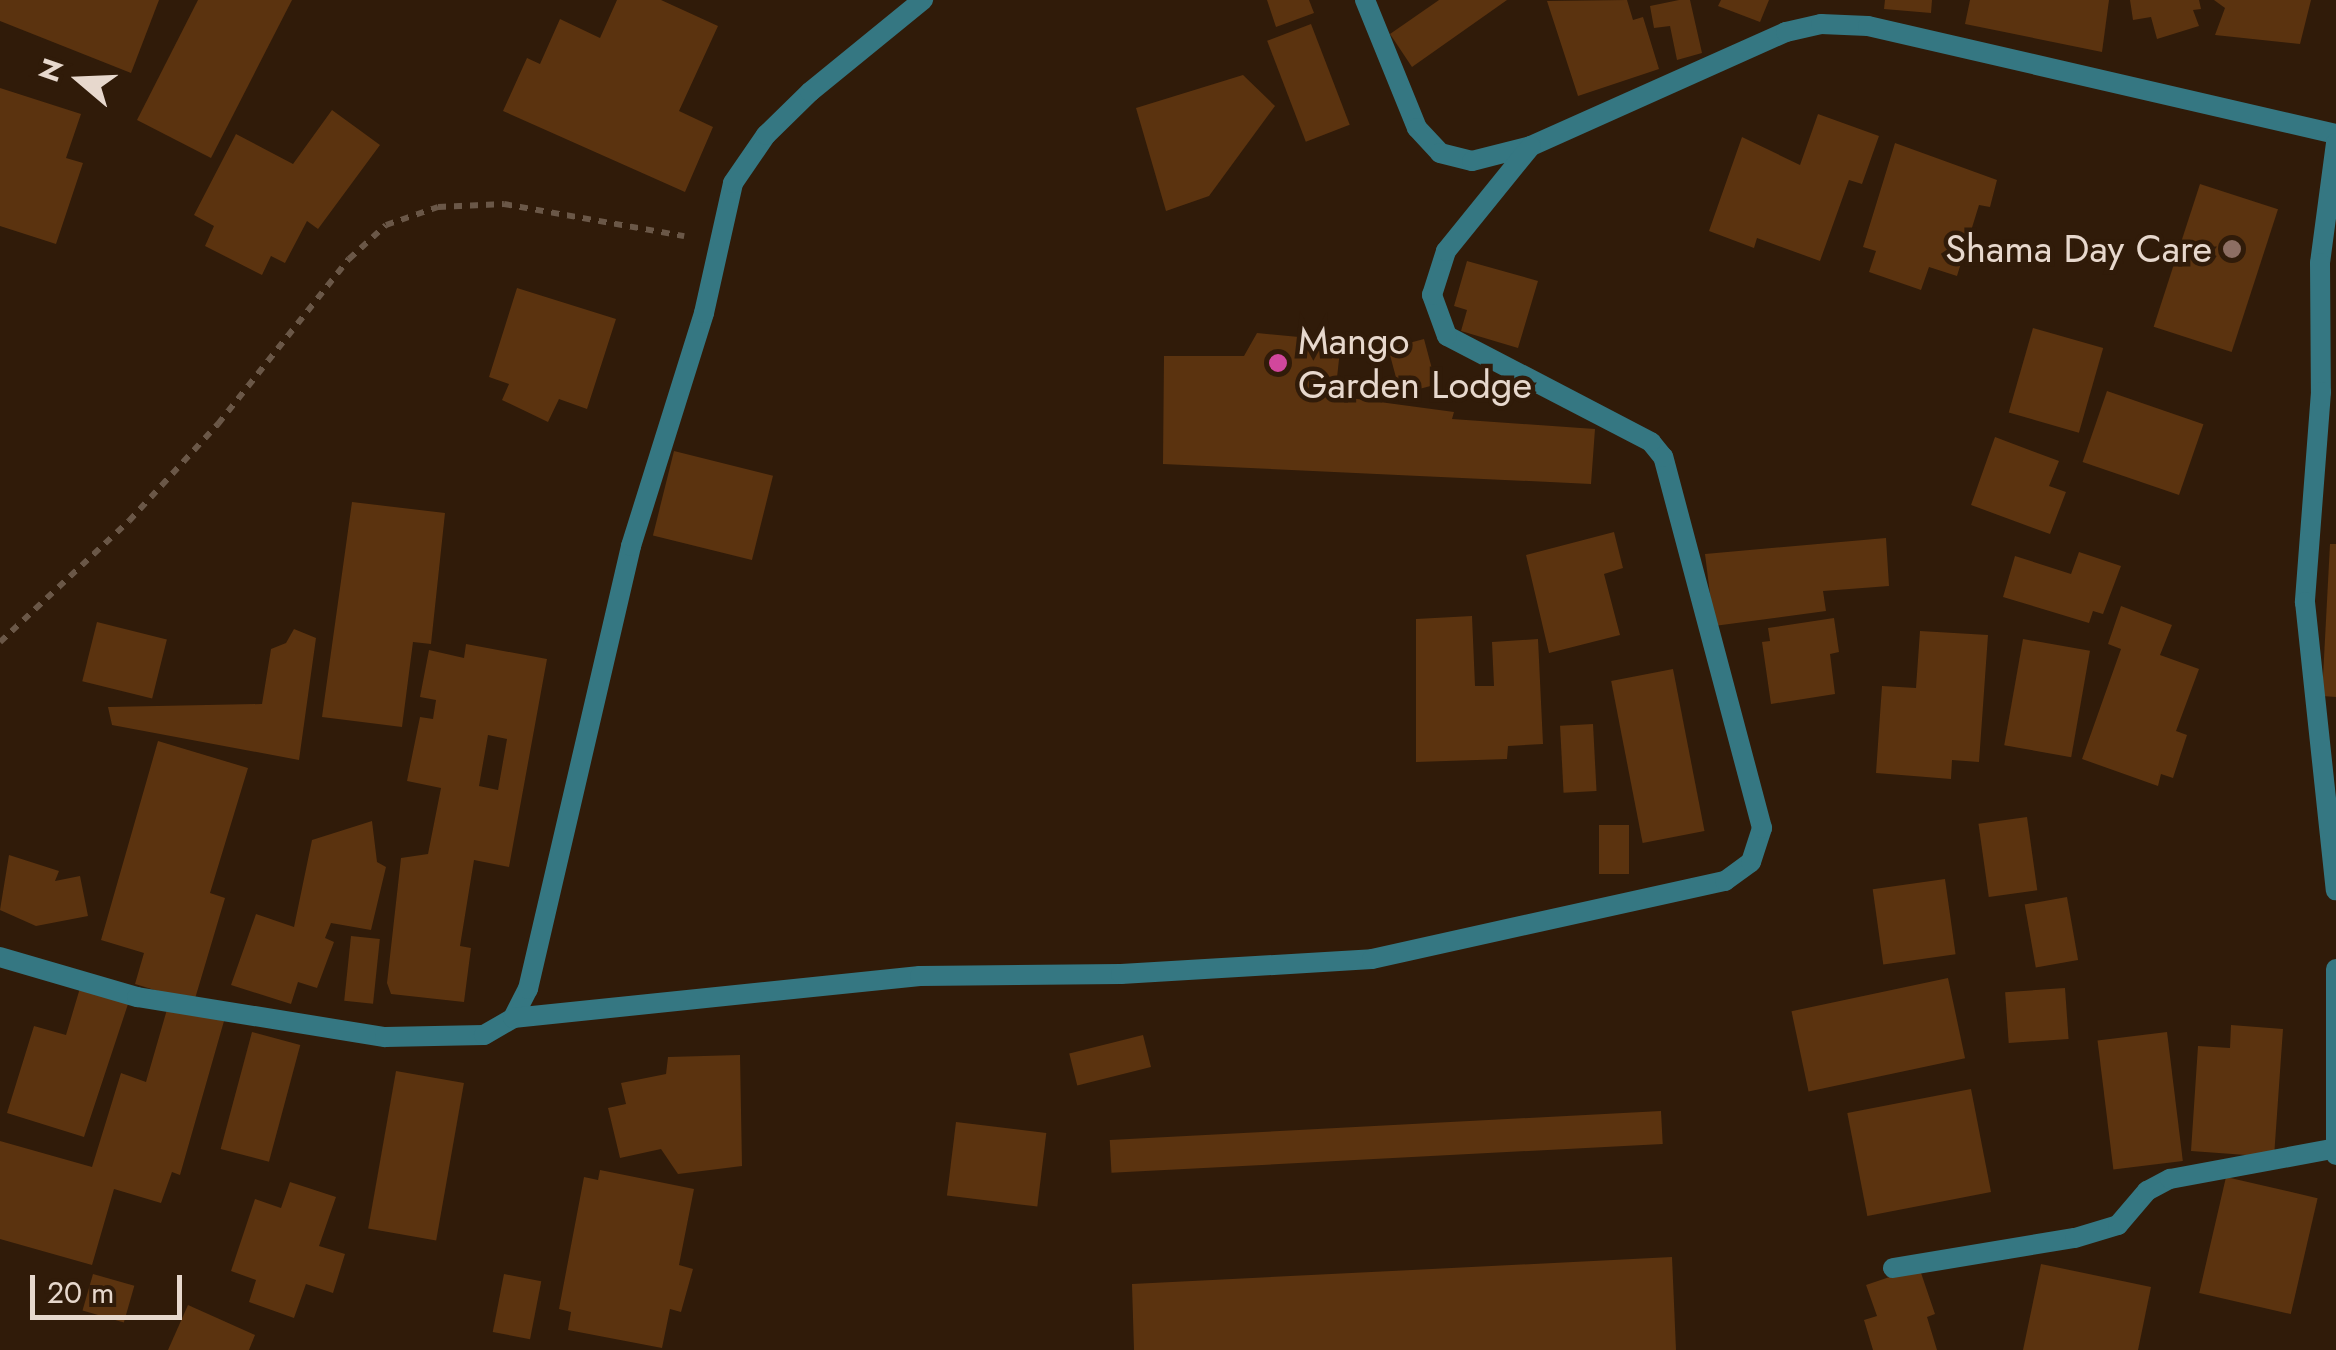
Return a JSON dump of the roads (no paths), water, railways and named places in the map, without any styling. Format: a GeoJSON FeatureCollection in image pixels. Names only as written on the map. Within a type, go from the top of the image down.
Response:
{"type":"FeatureCollection","features":[{"type":"Feature","properties":{"kind":"street"},"geometry":{"type":"LineString","coordinates":[[512,1018],[528,989],[631,546],[720,242],[733,183],[766,135],[923,0]]}},
{"type":"Feature","properties":{"kind":"street"},"geometry":{"type":"LineString","coordinates":[[1364,0],[1417,128],[1440,153],[1472,161],[1531,146],[1786,32],[1822,24],[1868,26],[2336,134]]}},
{"type":"Feature","properties":{"kind":"street"},"geometry":{"type":"LineString","coordinates":[[2336,143],[2320,263],[2321,392],[2305,602],[2336,890]]}},
{"type":"Feature","properties":{"kind":"street"},"geometry":{"type":"LineString","coordinates":[[0,957],[137,997],[385,1036],[484,1035],[512,1018],[920,976],[1121,974],[1372,959],[1724,881],[1751,862],[1762,828],[1663,458],[1651,442],[1447,336],[1432,295],[1446,251],[1531,146]]}},
{"type":"Feature","properties":{"kind":"street"},"geometry":{"type":"LineString","coordinates":[[1893,1268],[2075,1238],[2118,1224],[2148,1191],[2170,1179],[2334,1152],[2336,969]]}},
{"type":"Feature","properties":{"kind":"place","name":"Shama Day Care"},"geometry":{"type":"Point","coordinates":[2232,249]}},
{"type":"Feature","properties":{"kind":"place","name":"Mango Garden Lodge"},"geometry":{"type":"Point","coordinates":[1278,363]}}]}
